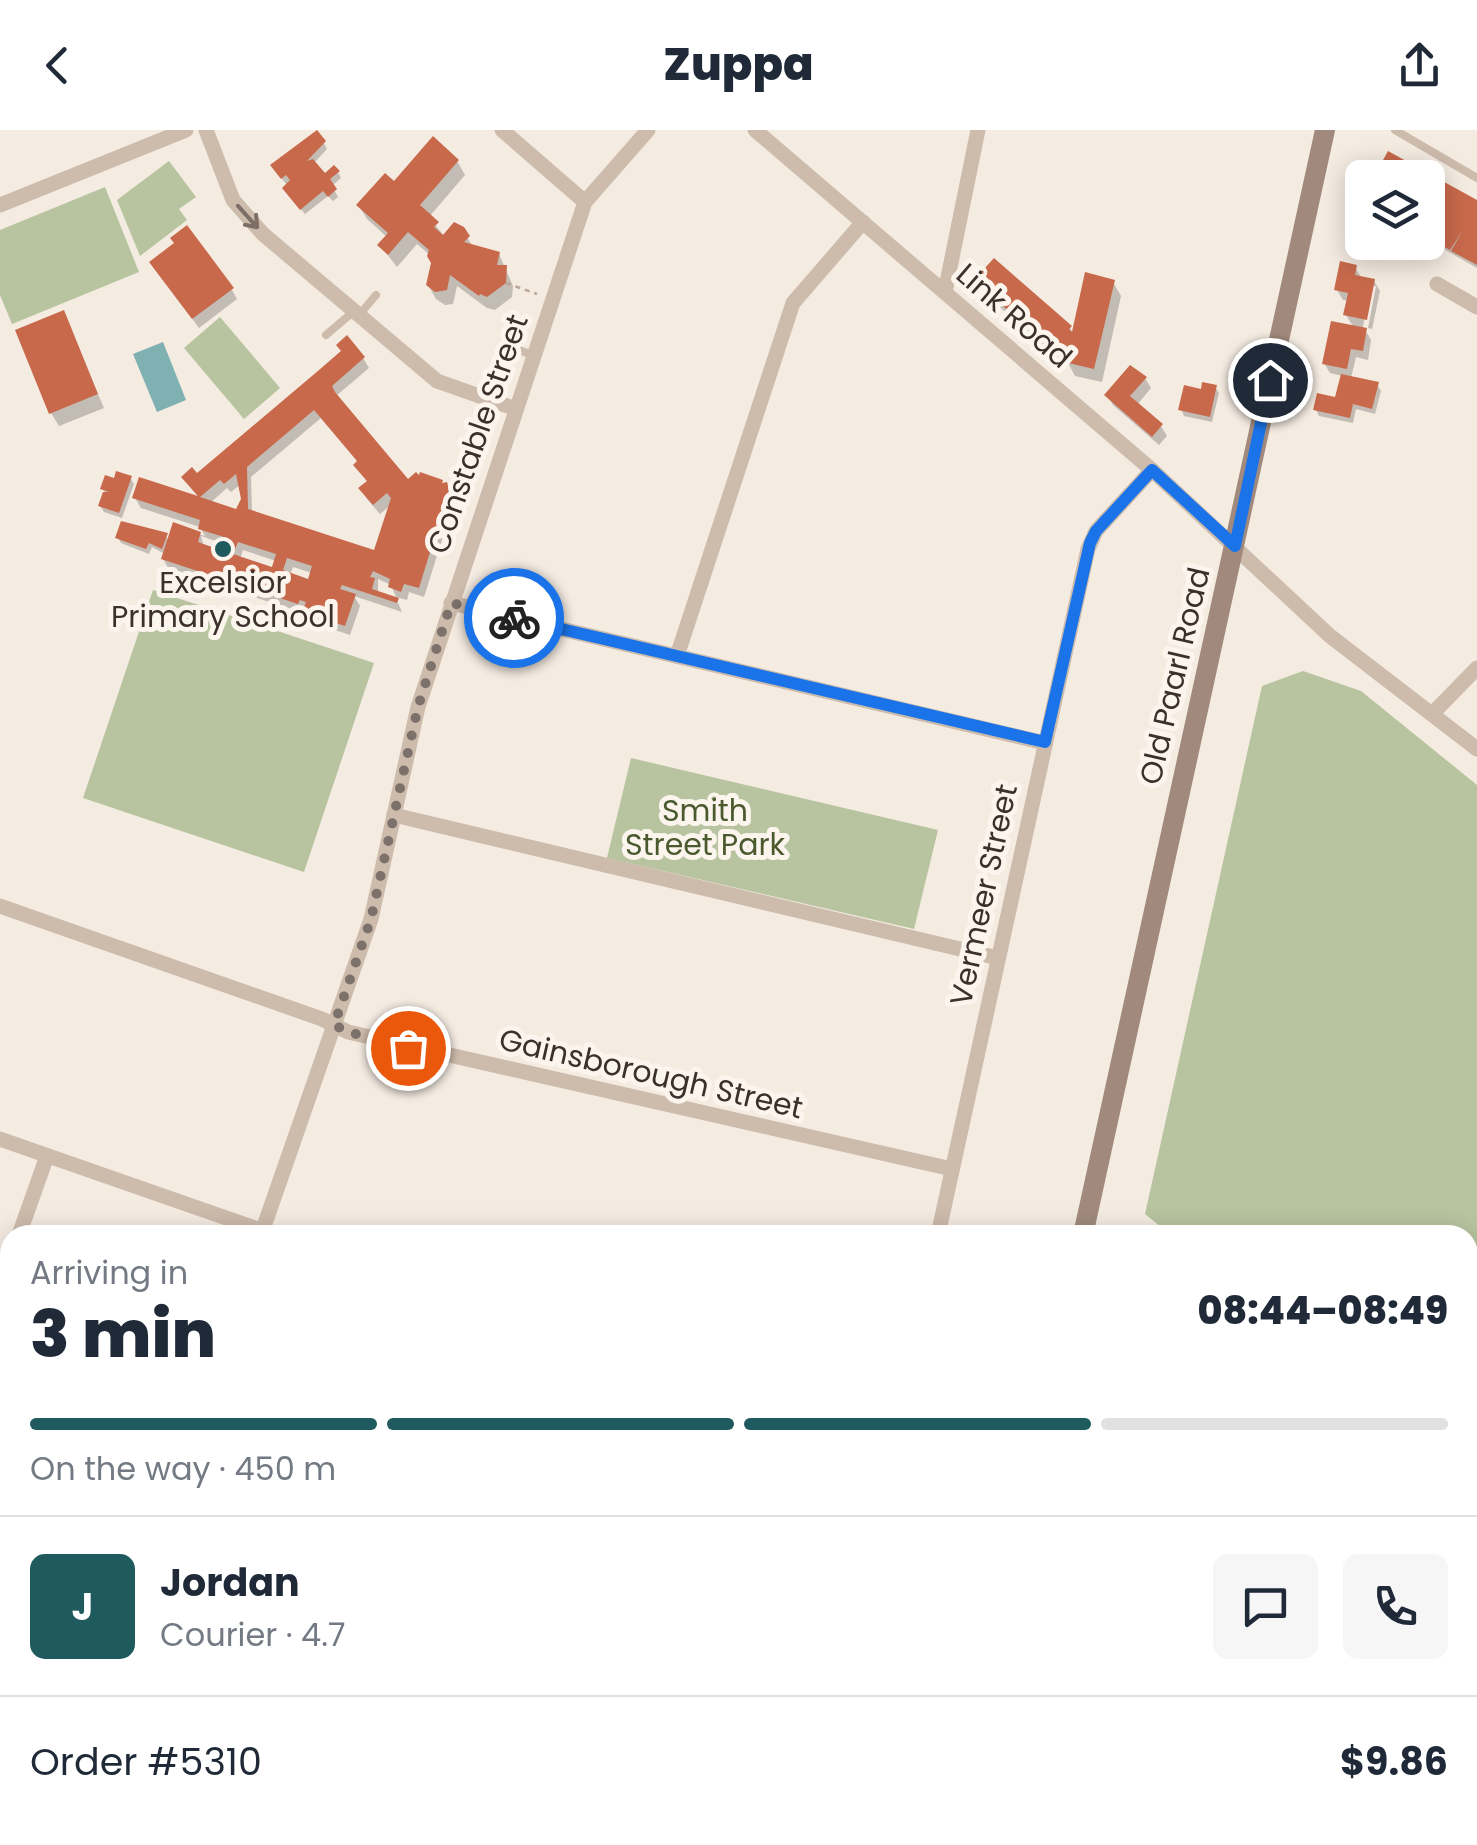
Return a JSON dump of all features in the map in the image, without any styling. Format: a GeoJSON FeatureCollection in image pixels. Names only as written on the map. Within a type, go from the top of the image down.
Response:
{"type":"FeatureCollection","features":[{"type":"Feature","properties":{"kind":"main road","name":"Old Paarl Road"},"geometry":{"type":"LineString","coordinates":[[1085,1225],[1325,130]]}},
{"type":"Feature","properties":{"kind":"street"},"geometry":{"type":"LineString","coordinates":[[0,205],[186,130]]}},
{"type":"Feature","properties":{"kind":"street"},"geometry":{"type":"LineString","coordinates":[[206,130],[244,216],[438,381],[516,409]]}},
{"type":"Feature","properties":{"kind":"street"},"geometry":{"type":"LineString","coordinates":[[502,130],[585,202]]}},
{"type":"Feature","properties":{"kind":"street","name":"Constable Street"},"geometry":{"type":"LineString","coordinates":[[269,1225],[371,919],[418,707],[585,202],[648,130]]}},
{"type":"Feature","properties":{"kind":"street","name":"Link Road"},"geometry":{"type":"LineString","coordinates":[[755,130],[1152,470],[1330,636],[1477,749]]}},
{"type":"Feature","properties":{"kind":"street"},"geometry":{"type":"LineString","coordinates":[[944,292],[978,130]]}},
{"type":"Feature","properties":{"kind":"street"},"geometry":{"type":"LineString","coordinates":[[677,656],[790,312],[799,296],[863,222]]}},
{"type":"Feature","properties":{"kind":"street"},"geometry":{"type":"LineString","coordinates":[[1437,284],[1477,307]]}},
{"type":"Feature","properties":{"kind":"street","name":"Vermeer Street"},"geometry":{"type":"LineString","coordinates":[[940,1225],[1090,543],[1096,531],[1152,470]]}},
{"type":"Feature","properties":{"kind":"street"},"geometry":{"type":"LineString","coordinates":[[451,603],[1045,742]]}},
{"type":"Feature","properties":{"kind":"street"},"geometry":{"type":"LineString","coordinates":[[1433,713],[1477,668]]}},
{"type":"Feature","properties":{"kind":"street"},"geometry":{"type":"LineString","coordinates":[[394,815],[998,958]]}},
{"type":"Feature","properties":{"kind":"street","name":"Gainsborough Street"},"geometry":{"type":"LineString","coordinates":[[0,906],[348,1032],[952,1169]]}},
{"type":"Feature","properties":{"kind":"street"},"geometry":{"type":"LineString","coordinates":[[0,1139],[241,1225]]}},
{"type":"Feature","properties":{"kind":"street"},"geometry":{"type":"LineString","coordinates":[[23,1225],[47,1156]]}},
{"type":"Feature","properties":{"kind":"lane"},"geometry":{"type":"LineString","coordinates":[[1395,130],[1477,178]]}},
{"type":"Feature","properties":{"kind":"lane"},"geometry":{"type":"LineString","coordinates":[[326,335],[376,295]]}},
{"type":"Feature","properties":{"kind":"lane"},"geometry":{"type":"LineString","coordinates":[[512,348],[534,356]]}},
{"type":"Feature","properties":{"kind":"path"},"geometry":{"type":"LineString","coordinates":[[506,283],[552,300]]}},
{"type":"Feature","properties":{"kind":"green space"},"geometry":{"type":"Polygon","coordinates":[[[169,161],[196,197],[179,209],[187,220],[140,256],[117,200],[169,161]]]}},
{"type":"Feature","properties":{"kind":"green space"},"geometry":{"type":"Polygon","coordinates":[[[105,187],[139,272],[12,324],[0,295],[0,230],[105,187]]]}},
{"type":"Feature","properties":{"kind":"green space"},"geometry":{"type":"Polygon","coordinates":[[[220,317],[280,388],[244,419],[184,348],[220,317]]]}},
{"type":"Feature","properties":{"kind":"green space"},"geometry":{"type":"Polygon","coordinates":[[[153,590],[374,663],[304,872],[83,798],[153,590]]]}},
{"type":"Feature","properties":{"kind":"green space"},"geometry":{"type":"Polygon","coordinates":[[[1303,671],[1361,691],[1477,785],[1477,1225],[1159,1225],[1145,1214],[1262,686],[1303,671]]]}},
{"type":"Feature","properties":{"kind":"green space","name":"Smith Street Park"},"geometry":{"type":"Polygon","coordinates":[[[631,758],[938,830],[914,929],[607,858],[631,758]]]}},
{"type":"Feature","properties":{"kind":"water"},"geometry":{"type":"Polygon","coordinates":[[[163,342],[186,400],[157,412],[133,354],[163,342]]]}},
{"type":"Feature","properties":{"kind":"building"},"geometry":{"type":"Polygon","coordinates":[[[317,130],[326,141],[307,161],[313,159],[325,173],[334,165],[340,171],[330,179],[337,189],[328,197],[323,191],[300,210],[282,188],[290,180],[286,175],[281,179],[270,165],[317,130]]]}},
{"type":"Feature","properties":{"kind":"building"},"geometry":{"type":"Polygon","coordinates":[[[433,136],[459,160],[420,205],[439,222],[434,227],[443,235],[454,222],[470,236],[464,242],[500,252],[497,265],[507,265],[506,283],[487,297],[479,296],[450,275],[447,290],[435,292],[426,285],[431,263],[429,250],[408,232],[388,255],[377,245],[388,233],[356,205],[385,173],[394,181],[433,136]]]}},
{"type":"Feature","properties":{"kind":"building"},"geometry":{"type":"Polygon","coordinates":[[[1388,151],[1404,160],[1383,160],[1388,151]]]}},
{"type":"Feature","properties":{"kind":"building"},"geometry":{"type":"Polygon","coordinates":[[[1445,182],[1477,200],[1477,265],[1451,251],[1463,230],[1450,250],[1445,247],[1445,182]]]}},
{"type":"Feature","properties":{"kind":"building"},"geometry":{"type":"Polygon","coordinates":[[[187,225],[234,288],[192,319],[149,262],[174,243],[170,238],[187,225]]]}},
{"type":"Feature","properties":{"kind":"building"},"geometry":{"type":"Polygon","coordinates":[[[994,258],[1072,326],[1072,332],[1085,272],[1115,280],[1094,369],[1064,362],[1067,351],[1061,352],[1055,346],[1052,349],[974,280],[994,258]]]}},
{"type":"Feature","properties":{"kind":"building"},"geometry":{"type":"Polygon","coordinates":[[[1340,261],[1357,265],[1355,275],[1375,279],[1367,320],[1343,315],[1348,293],[1334,290],[1340,261]]]}},
{"type":"Feature","properties":{"kind":"building"},"geometry":{"type":"Polygon","coordinates":[[[64,310],[98,394],[49,414],[15,330],[64,310]]]}},
{"type":"Feature","properties":{"kind":"building"},"geometry":{"type":"Polygon","coordinates":[[[1331,321],[1367,328],[1363,351],[1351,349],[1347,369],[1322,364],[1331,321]]]}},
{"type":"Feature","properties":{"kind":"building"},"geometry":{"type":"Polygon","coordinates":[[[347,335],[365,357],[332,386],[335,392],[408,479],[420,472],[447,482],[449,490],[419,588],[404,584],[401,592],[388,587],[390,579],[373,571],[372,589],[399,598],[397,603],[342,585],[340,589],[356,594],[345,626],[302,612],[306,602],[300,600],[298,604],[161,559],[173,522],[201,532],[198,542],[223,551],[227,538],[198,529],[200,520],[132,498],[139,477],[198,496],[181,477],[192,467],[197,473],[319,370],[341,351],[336,345],[347,335]],[[314,410],[247,467],[248,509],[374,550],[391,498],[387,493],[373,505],[358,488],[367,481],[353,465],[357,461],[314,410]],[[236,474],[224,484],[220,480],[200,497],[236,509],[241,499],[236,474]],[[238,542],[233,554],[272,567],[276,554],[238,542]],[[287,558],[283,570],[308,579],[312,566],[287,558]]]}},
{"type":"Feature","properties":{"kind":"building"},"geometry":{"type":"Polygon","coordinates":[[[1130,365],[1147,377],[1130,396],[1163,424],[1152,437],[1104,395],[1130,365]]]}},
{"type":"Feature","properties":{"kind":"building"},"geometry":{"type":"Polygon","coordinates":[[[1341,374],[1379,382],[1372,409],[1353,404],[1350,418],[1313,410],[1317,393],[1335,397],[1341,374]]]}},
{"type":"Feature","properties":{"kind":"building"},"geometry":{"type":"Polygon","coordinates":[[[1202,382],[1217,385],[1210,417],[1178,410],[1184,385],[1201,389],[1202,382]]]}},
{"type":"Feature","properties":{"kind":"building"},"geometry":{"type":"Polygon","coordinates":[[[116,471],[132,476],[119,513],[98,506],[103,492],[109,492],[100,489],[105,475],[114,478],[116,471]]]}},
{"type":"Feature","properties":{"kind":"building"},"geometry":{"type":"Polygon","coordinates":[[[121,521],[168,533],[162,549],[149,543],[146,549],[115,538],[121,521]]]}},
{"type":"Feature","properties":{"kind":"way so far"},"geometry":{"type":"LineString","coordinates":[[408,1048],[334,1025],[371,919],[418,707],[451,603],[514,618]]}},
{"type":"Feature","properties":{"kind":"place","name":"Excelsior Primary School"},"geometry":{"type":"Point","coordinates":[223,549]}},
{"type":"Feature","properties":{"kind":"route"},"geometry":{"type":"LineString","coordinates":[[514,618],[1045,742],[1092,537],[1152,470],[1235,546],[1270,380]]}}]}
